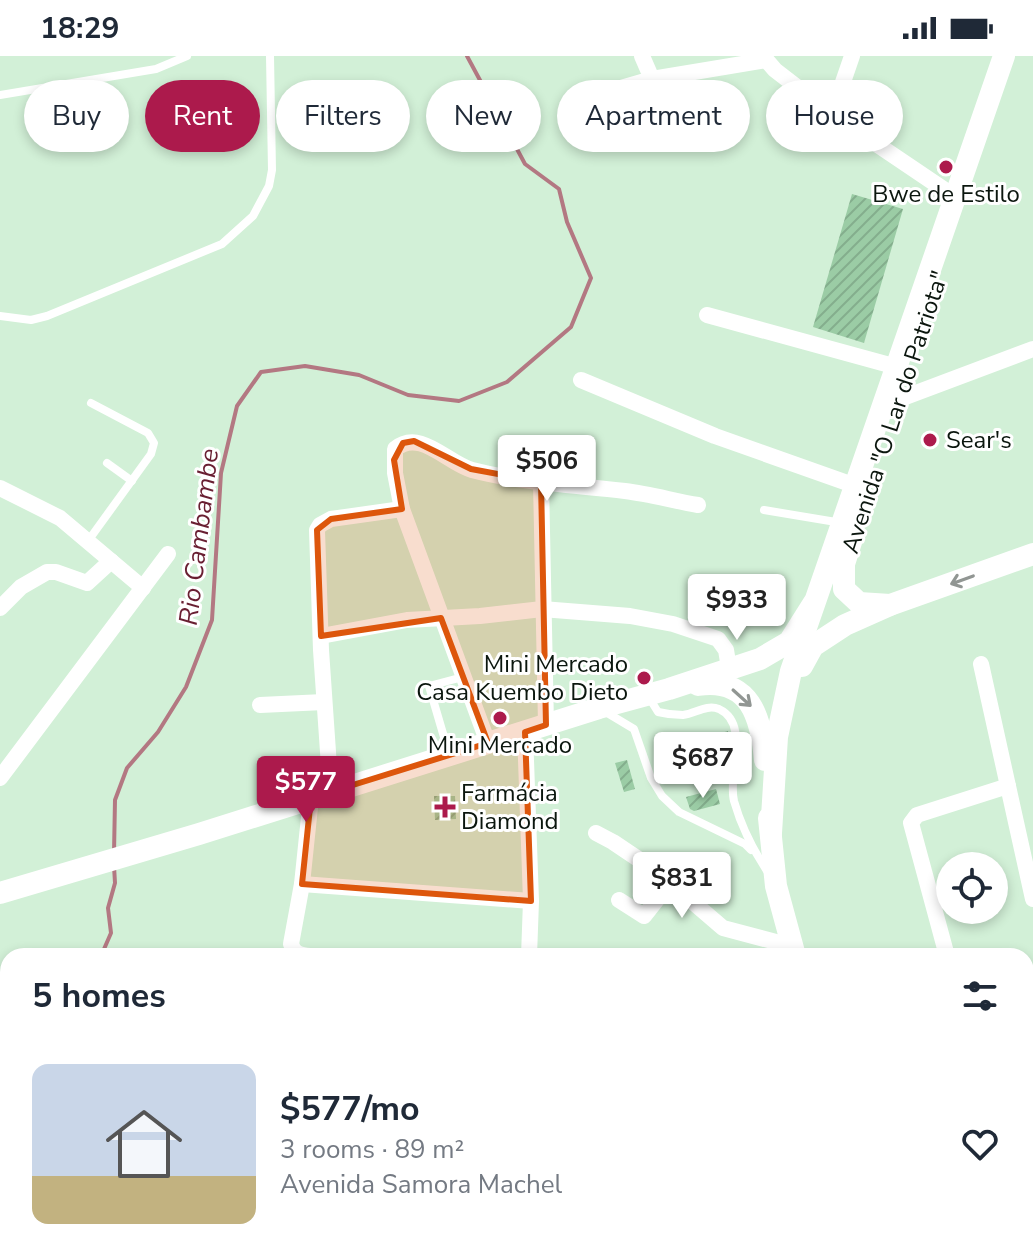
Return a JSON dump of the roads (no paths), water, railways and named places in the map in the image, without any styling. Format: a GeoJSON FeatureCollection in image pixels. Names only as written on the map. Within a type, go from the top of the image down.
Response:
{"type":"FeatureCollection","features":[{"type":"Feature","properties":{"kind":"main road","name":"Avenida \"O Lar do Patriota\""},"geometry":{"type":"LineString","coordinates":[[771,833],[777,737],[791,671],[1004,56]]}},
{"type":"Feature","properties":{"kind":"main road","name":"Avenida \"O Lar do Patriota\""},"geometry":{"type":"LineString","coordinates":[[890,605],[865,605],[853,600],[844,589],[842,572],[1015,56]]}},
{"type":"Feature","properties":{"kind":"main road"},"geometry":{"type":"LineString","coordinates":[[890,605],[1033,554]]}},
{"type":"Feature","properties":{"kind":"main road"},"geometry":{"type":"LineString","coordinates":[[0,893],[658,692],[772,654],[789,642],[813,604]]}},
{"type":"Feature","properties":{"kind":"main road","name":"Avenida \"O Lar do Patriota\""},"geometry":{"type":"LineString","coordinates":[[777,737],[806,655],[813,646],[833,631],[890,605]]}},
{"type":"Feature","properties":{"kind":"main road","name":"Avenida \"O Lar do Patriota\""},"geometry":{"type":"LineString","coordinates":[[658,692],[720,684],[740,694],[754,710],[762,731],[776,886],[792,948]]}},
{"type":"Feature","properties":{"kind":"street"},"geometry":{"type":"LineString","coordinates":[[642,56],[652,79]]}},
{"type":"Feature","properties":{"kind":"street"},"geometry":{"type":"LineString","coordinates":[[844,80],[852,56]]}},
{"type":"Feature","properties":{"kind":"street"},"geometry":{"type":"LineString","coordinates":[[649,80],[765,58],[791,80]]}},
{"type":"Feature","properties":{"kind":"street"},"geometry":{"type":"LineString","coordinates":[[888,152],[955,197]]}},
{"type":"Feature","properties":{"kind":"street"},"geometry":{"type":"LineString","coordinates":[[707,315],[897,367]]}},
{"type":"Feature","properties":{"kind":"street"},"geometry":{"type":"LineString","coordinates":[[900,399],[1033,349]]}},
{"type":"Feature","properties":{"kind":"street"},"geometry":{"type":"LineString","coordinates":[[581,380],[715,436],[856,486]]}},
{"type":"Feature","properties":{"kind":"street"},"geometry":{"type":"LineString","coordinates":[[488,743],[402,509],[395,449],[403,443],[414,441],[471,469],[541,482],[629,491],[698,505]]}},
{"type":"Feature","properties":{"kind":"street"},"geometry":{"type":"LineString","coordinates":[[529,948],[535,728],[542,609],[541,482]]}},
{"type":"Feature","properties":{"kind":"street"},"geometry":{"type":"LineString","coordinates":[[0,488],[60,518],[143,588]]}},
{"type":"Feature","properties":{"kind":"street"},"geometry":{"type":"LineString","coordinates":[[330,781],[317,540],[320,525],[331,519],[402,509]]}},
{"type":"Feature","properties":{"kind":"street"},"geometry":{"type":"LineString","coordinates":[[0,778],[168,554]]}},
{"type":"Feature","properties":{"kind":"street"},"geometry":{"type":"LineString","coordinates":[[0,608],[35,577],[56,572],[87,583],[111,561]]}},
{"type":"Feature","properties":{"kind":"street"},"geometry":{"type":"LineString","coordinates":[[321,636],[407,620],[542,609],[630,616],[673,624],[718,639],[726,650],[729,668]]}},
{"type":"Feature","properties":{"kind":"street"},"geometry":{"type":"LineString","coordinates":[[981,664],[1033,899]]}},
{"type":"Feature","properties":{"kind":"street"},"geometry":{"type":"LineString","coordinates":[[260,705],[324,702]]}},
{"type":"Feature","properties":{"kind":"street"},"geometry":{"type":"LineString","coordinates":[[945,948],[911,823],[917,815],[1008,786]]}},
{"type":"Feature","properties":{"kind":"street"},"geometry":{"type":"LineString","coordinates":[[294,948],[291,944],[302,884],[311,798]]}},
{"type":"Feature","properties":{"kind":"street"},"geometry":{"type":"LineString","coordinates":[[596,833],[632,854],[723,928],[784,948]]}},
{"type":"Feature","properties":{"kind":"street"},"geometry":{"type":"LineString","coordinates":[[619,900],[644,916],[670,883]]}},
{"type":"Feature","properties":{"kind":"street"},"geometry":{"type":"LineString","coordinates":[[302,884],[531,901]]}},
{"type":"Feature","properties":{"kind":"lane"},"geometry":{"type":"LineString","coordinates":[[0,95],[156,69],[187,56]]}},
{"type":"Feature","properties":{"kind":"lane"},"geometry":{"type":"LineString","coordinates":[[0,316],[31,320],[47,316],[222,244],[253,216],[269,186],[272,170],[270,56]]}},
{"type":"Feature","properties":{"kind":"lane"},"geometry":{"type":"LineString","coordinates":[[88,542],[154,448],[153,437],[91,403]]}},
{"type":"Feature","properties":{"kind":"lane"},"geometry":{"type":"LineString","coordinates":[[107,463],[132,481]]}},
{"type":"Feature","properties":{"kind":"lane"},"geometry":{"type":"LineString","coordinates":[[764,510],[843,523]]}},
{"type":"Feature","properties":{"kind":"lane"},"geometry":{"type":"LineString","coordinates":[[449,755],[429,686],[463,677]]}},
{"type":"Feature","properties":{"kind":"lane"},"geometry":{"type":"LineString","coordinates":[[658,692],[653,707],[658,712],[686,715],[706,707],[719,709],[731,719],[738,741],[732,773],[734,801],[756,855],[776,886]]}},
{"type":"Feature","properties":{"kind":"lane"},"geometry":{"type":"LineString","coordinates":[[599,708],[634,729],[651,778],[662,796],[679,812],[745,844],[756,855]]}},
{"type":"Feature","properties":{"kind":"waterway","name":"Rio Cambambe"},"geometry":{"type":"LineString","coordinates":[[114,853],[115,800],[127,768],[158,732],[186,687],[212,620],[221,473],[237,406],[261,372],[305,366],[359,375],[408,395],[459,401],[507,382],[571,327],[591,278],[567,222],[559,189],[525,164],[467,56]]}},
{"type":"Feature","properties":{"kind":"waterway","name":"Rio Cambambe"},"geometry":{"type":"LineString","coordinates":[[104,948],[111,933],[108,908],[115,883],[114,866]]}},
{"type":"Feature","properties":{"kind":"place","name":"Bwe de Estilo"},"geometry":{"type":"Point","coordinates":[946,167]}},
{"type":"Feature","properties":{"kind":"place","name":"Sear's"},"geometry":{"type":"Point","coordinates":[930,440]}},
{"type":"Feature","properties":{"kind":"place","name":"Mini Mercado Casa Kuembo Dieto"},"geometry":{"type":"Point","coordinates":[644,678]}},
{"type":"Feature","properties":{"kind":"place","name":"Mini Mercado"},"geometry":{"type":"Point","coordinates":[500,718]}},
{"type":"Feature","properties":{"kind":"place","name":"Farmácia Diamond"},"geometry":{"type":"Point","coordinates":[445,807]}}]}
